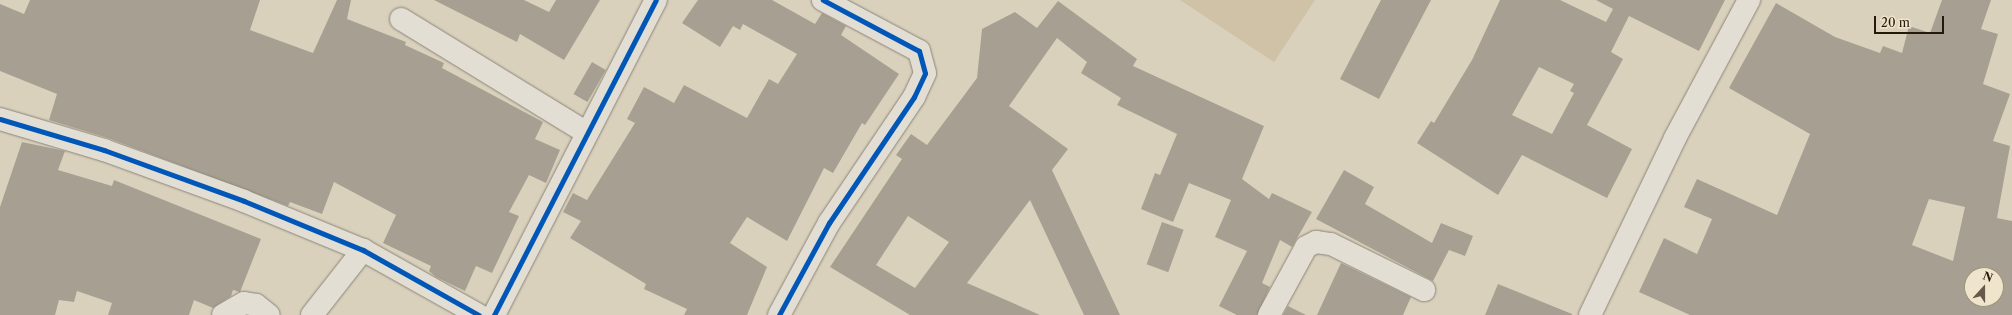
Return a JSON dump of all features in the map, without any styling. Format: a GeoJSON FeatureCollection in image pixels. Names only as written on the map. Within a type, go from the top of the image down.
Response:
{"type":"FeatureCollection","features":[{"type":"Feature","properties":{"kind":"street"},"geometry":{"type":"LineString","coordinates":[[494,315],[656,0]]}},
{"type":"Feature","properties":{"kind":"street"},"geometry":{"type":"LineString","coordinates":[[779,315],[829,223],[914,97],[925,73],[919,51],[823,0]]}},
{"type":"Feature","properties":{"kind":"street"},"geometry":{"type":"LineString","coordinates":[[1590,315],[1675,138],[1749,0]]}},
{"type":"Feature","properties":{"kind":"street"},"geometry":{"type":"LineString","coordinates":[[401,19],[587,133]]}},
{"type":"Feature","properties":{"kind":"street"},"geometry":{"type":"LineString","coordinates":[[0,119],[104,150],[236,198],[363,250],[479,315]]}},
{"type":"Feature","properties":{"kind":"street"},"geometry":{"type":"LineString","coordinates":[[1269,315],[1306,247],[1316,242],[1331,244],[1424,290]]}},
{"type":"Feature","properties":{"kind":"street"},"geometry":{"type":"LineString","coordinates":[[312,315],[363,250]]}},
{"type":"Feature","properties":{"kind":"street"},"geometry":{"type":"LineString","coordinates":[[223,315],[244,303],[256,305],[269,315]]}},
{"type":"Feature","properties":{"kind":"shaded area"},"geometry":{"type":"Polygon","coordinates":[[[1180,0],[1315,0],[1274,62],[1180,0]]]}},
{"type":"Feature","properties":{"kind":"building"},"geometry":{"type":"Polygon","coordinates":[[[30,0],[260,0],[250,30],[313,53],[337,0],[351,0],[347,19],[406,42],[405,45],[444,63],[442,68],[543,122],[535,139],[560,150],[546,183],[529,175],[509,212],[519,216],[492,273],[476,266],[465,291],[436,277],[429,271],[431,266],[383,243],[396,215],[334,182],[322,214],[290,202],[288,206],[108,138],[49,120],[57,94],[0,71],[0,4],[24,14],[30,0]]]}},
{"type":"Feature","properties":{"kind":"building"},"geometry":{"type":"Polygon","coordinates":[[[434,0],[524,0],[549,12],[556,0],[600,0],[564,60],[520,34],[517,42],[434,0]]]}},
{"type":"Feature","properties":{"kind":"building"},"geometry":{"type":"Polygon","coordinates":[[[698,0],[772,0],[815,24],[822,13],[846,26],[841,35],[899,74],[865,125],[862,123],[833,173],[824,168],[787,241],[747,217],[730,243],[767,267],[747,315],[684,315],[687,309],[644,289],[646,284],[570,238],[581,221],[563,212],[573,193],[587,200],[635,123],[627,119],[644,87],[674,103],[684,85],[747,118],[769,79],[778,84],[797,54],[743,24],[740,30],[733,26],[720,47],[682,23],[698,0]]]}},
{"type":"Feature","properties":{"kind":"building"},"geometry":{"type":"Polygon","coordinates":[[[1381,0],[1431,0],[1379,99],[1340,79],[1381,0]]]}},
{"type":"Feature","properties":{"kind":"building"},"geometry":{"type":"Polygon","coordinates":[[[1500,0],[1560,0],[1606,22],[1613,9],[1596,0],[1725,0],[1699,51],[1629,16],[1611,52],[1623,59],[1587,125],[1632,149],[1607,198],[1522,155],[1498,195],[1417,143],[1431,121],[1434,123],[1472,60],[1500,0]],[[1539,67],[1512,115],[1552,134],[1574,93],[1570,91],[1574,84],[1539,67]]]}},
{"type":"Feature","properties":{"kind":"building"},"geometry":{"type":"Polygon","coordinates":[[[1942,0],[1991,0],[1981,29],[1998,34],[1983,84],[2010,94],[1993,141],[2010,146],[1997,218],[2012,221],[2012,315],[1690,315],[1639,292],[1664,238],[1697,254],[1712,219],[1684,207],[1697,179],[1777,215],[1810,134],[1729,88],[1776,3],[1835,37],[1880,53],[1883,46],[1902,53],[1909,26],[1930,33],[1942,0]],[[1929,199],[1912,245],[1953,261],[1965,207],[1929,199]]]}},
{"type":"Feature","properties":{"kind":"building"},"geometry":{"type":"Polygon","coordinates":[[[1058,1],[1137,59],[1133,66],[1264,126],[1242,179],[1269,199],[1272,193],[1312,212],[1292,247],[1280,240],[1262,283],[1270,287],[1257,315],[1237,315],[1219,306],[1247,251],[1215,237],[1231,200],[1189,183],[1173,222],[1141,209],[1155,173],[1160,175],[1177,134],[1117,105],[1121,98],[1081,73],[1087,62],[1057,38],[1009,106],[1068,149],[1052,170],[1120,315],[1084,315],[1030,200],[967,283],[1040,315],[910,315],[830,267],[902,159],[896,155],[911,134],[927,145],[977,78],[982,29],[1015,12],[1037,28],[1058,1]],[[908,216],[876,265],[915,288],[949,242],[908,216]]]}},
{"type":"Feature","properties":{"kind":"building"},"geometry":{"type":"Polygon","coordinates":[[[592,62],[606,70],[587,102],[574,94],[592,62]]]}},
{"type":"Feature","properties":{"kind":"building"},"geometry":{"type":"Polygon","coordinates":[[[22,142],[65,151],[58,170],[112,186],[114,180],[261,239],[240,292],[233,290],[231,296],[213,308],[194,300],[189,315],[108,315],[112,303],[77,291],[74,302],[59,300],[55,315],[0,315],[0,207],[22,142]]]}},
{"type":"Feature","properties":{"kind":"building"},"geometry":{"type":"Polygon","coordinates":[[[1344,170],[1374,187],[1365,204],[1432,243],[1441,223],[1473,236],[1465,256],[1449,250],[1433,281],[1316,219],[1344,170]]]}},
{"type":"Feature","properties":{"kind":"building"},"geometry":{"type":"Polygon","coordinates":[[[1162,222],[1184,230],[1168,272],[1147,264],[1162,222]]]}},
{"type":"Feature","properties":{"kind":"building"},"geometry":{"type":"Polygon","coordinates":[[[1341,263],[1411,297],[1403,315],[1317,315],[1341,263]]]}},
{"type":"Feature","properties":{"kind":"building"},"geometry":{"type":"Polygon","coordinates":[[[1498,284],[1572,314],[1572,315],[1485,315],[1498,284]]]}},
{"type":"Feature","properties":{"kind":"building"},"geometry":{"type":"Polygon","coordinates":[[[1288,306],[1306,315],[1283,315],[1288,306]]]}},
{"type":"Feature","properties":{"kind":"cycle path"},"geometry":{"type":"LineString","coordinates":[[494,315],[656,0]]}},
{"type":"Feature","properties":{"kind":"cycle path"},"geometry":{"type":"LineString","coordinates":[[779,315],[829,223],[914,97],[925,73],[919,51],[823,0]]}},
{"type":"Feature","properties":{"kind":"cycle path"},"geometry":{"type":"LineString","coordinates":[[0,119],[104,150],[244,201],[363,250],[479,315]]}}]}
